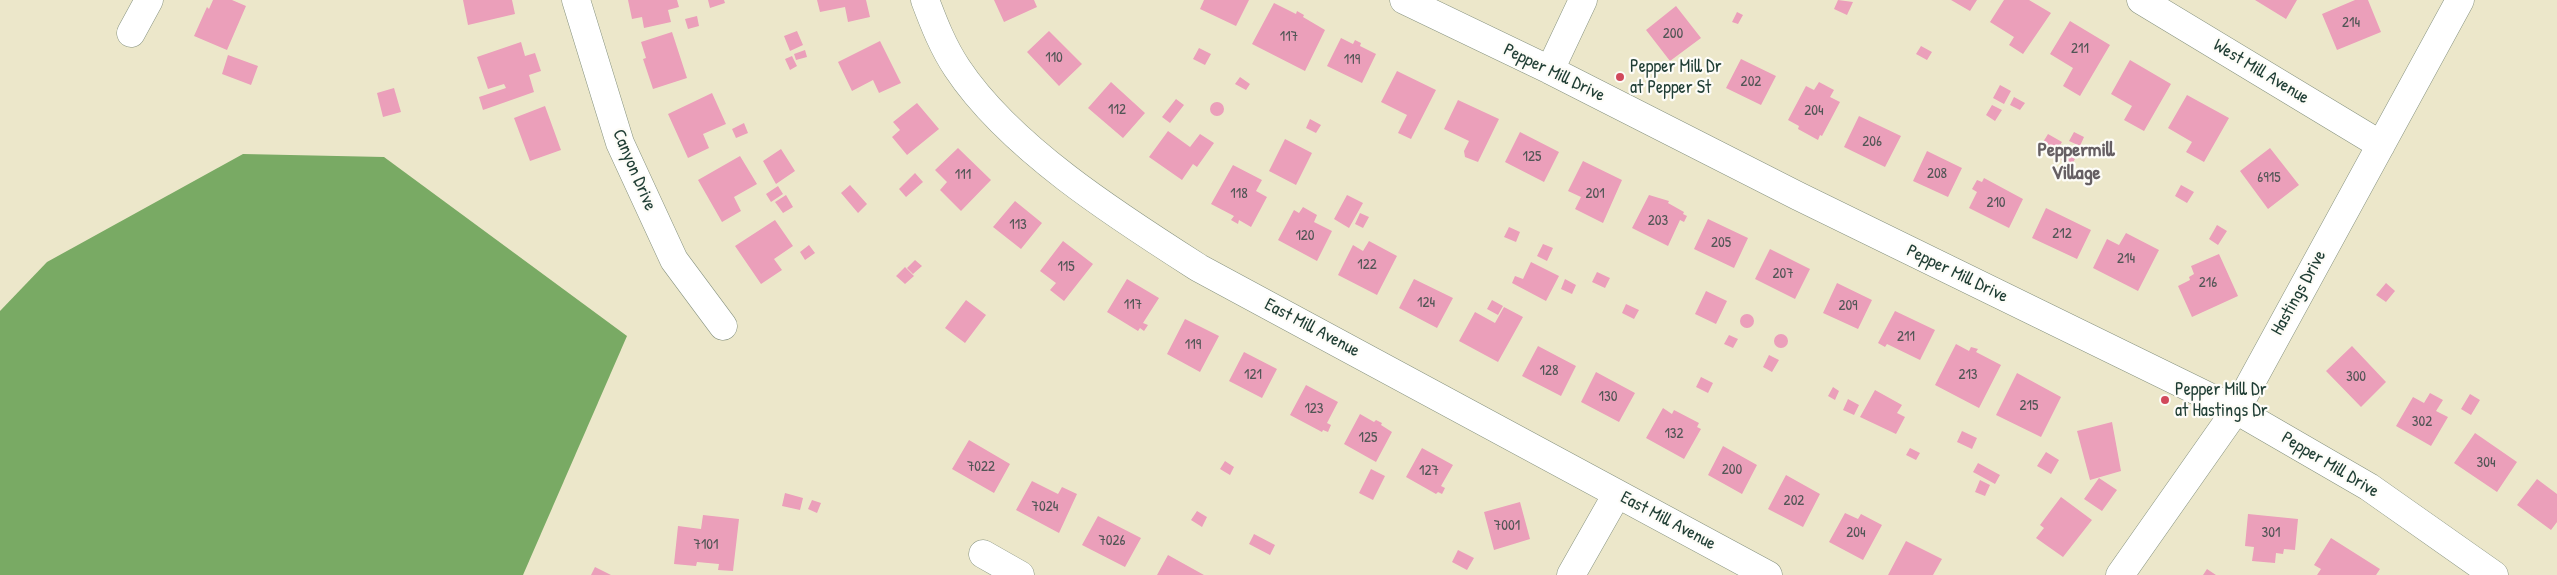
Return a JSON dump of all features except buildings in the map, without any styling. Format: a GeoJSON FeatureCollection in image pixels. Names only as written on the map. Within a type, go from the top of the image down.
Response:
{"type":"FeatureCollection","features":[{"type":"Feature","properties":{"kind":"street"},"geometry":{"type":"LineString","coordinates":[[131,33],[149,0]]}},
{"type":"Feature","properties":{"kind":"street","name":"Canyon Drive"},"geometry":{"type":"LineString","coordinates":[[576,0],[620,143],[674,260],[723,326]]}},
{"type":"Feature","properties":{"kind":"street","name":"East Mill Avenue"},"geometry":{"type":"LineString","coordinates":[[925,0],[942,43],[958,68],[994,112],[1022,141],[1149,236],[1199,268],[1768,575]]}},
{"type":"Feature","properties":{"kind":"street","name":"Pepper Mill Drive"},"geometry":{"type":"LineString","coordinates":[[1404,0],[1550,70],[1798,196],[2236,410],[2369,487],[2494,575]]}},
{"type":"Feature","properties":{"kind":"street"},"geometry":{"type":"LineString","coordinates":[[1550,70],[1582,0]]}},
{"type":"Feature","properties":{"kind":"street","name":"West Mill Avenue"},"geometry":{"type":"LineString","coordinates":[[2140,0],[2381,145]]}},
{"type":"Feature","properties":{"kind":"street","name":"Hastings Drive"},"geometry":{"type":"LineString","coordinates":[[2120,575],[2236,410],[2460,0]]}},
{"type":"Feature","properties":{"kind":"street"},"geometry":{"type":"LineString","coordinates":[[1571,575],[1617,494]]}},
{"type":"Feature","properties":{"kind":"street"},"geometry":{"type":"LineString","coordinates":[[983,554],[1020,575]]}},
{"type":"Feature","properties":{"kind":"green space"},"geometry":{"type":"Polygon","coordinates":[[[243,154],[384,157],[627,336],[523,575],[0,575],[0,311],[47,262],[243,154]]]}},
{"type":"Feature","properties":{"kind":"place","name":"Pepper Mill Dr at Pepper St"},"geometry":{"type":"Point","coordinates":[1620,77]}},
{"type":"Feature","properties":{"kind":"place","name":"Pepper Mill Dr at Hastings Dr"},"geometry":{"type":"Point","coordinates":[2165,400]}},
{"type":"Feature","properties":{"kind":"district","name":"Peppermill Village"},"geometry":{"type":"Point","coordinates":[2076,162]}}]}
